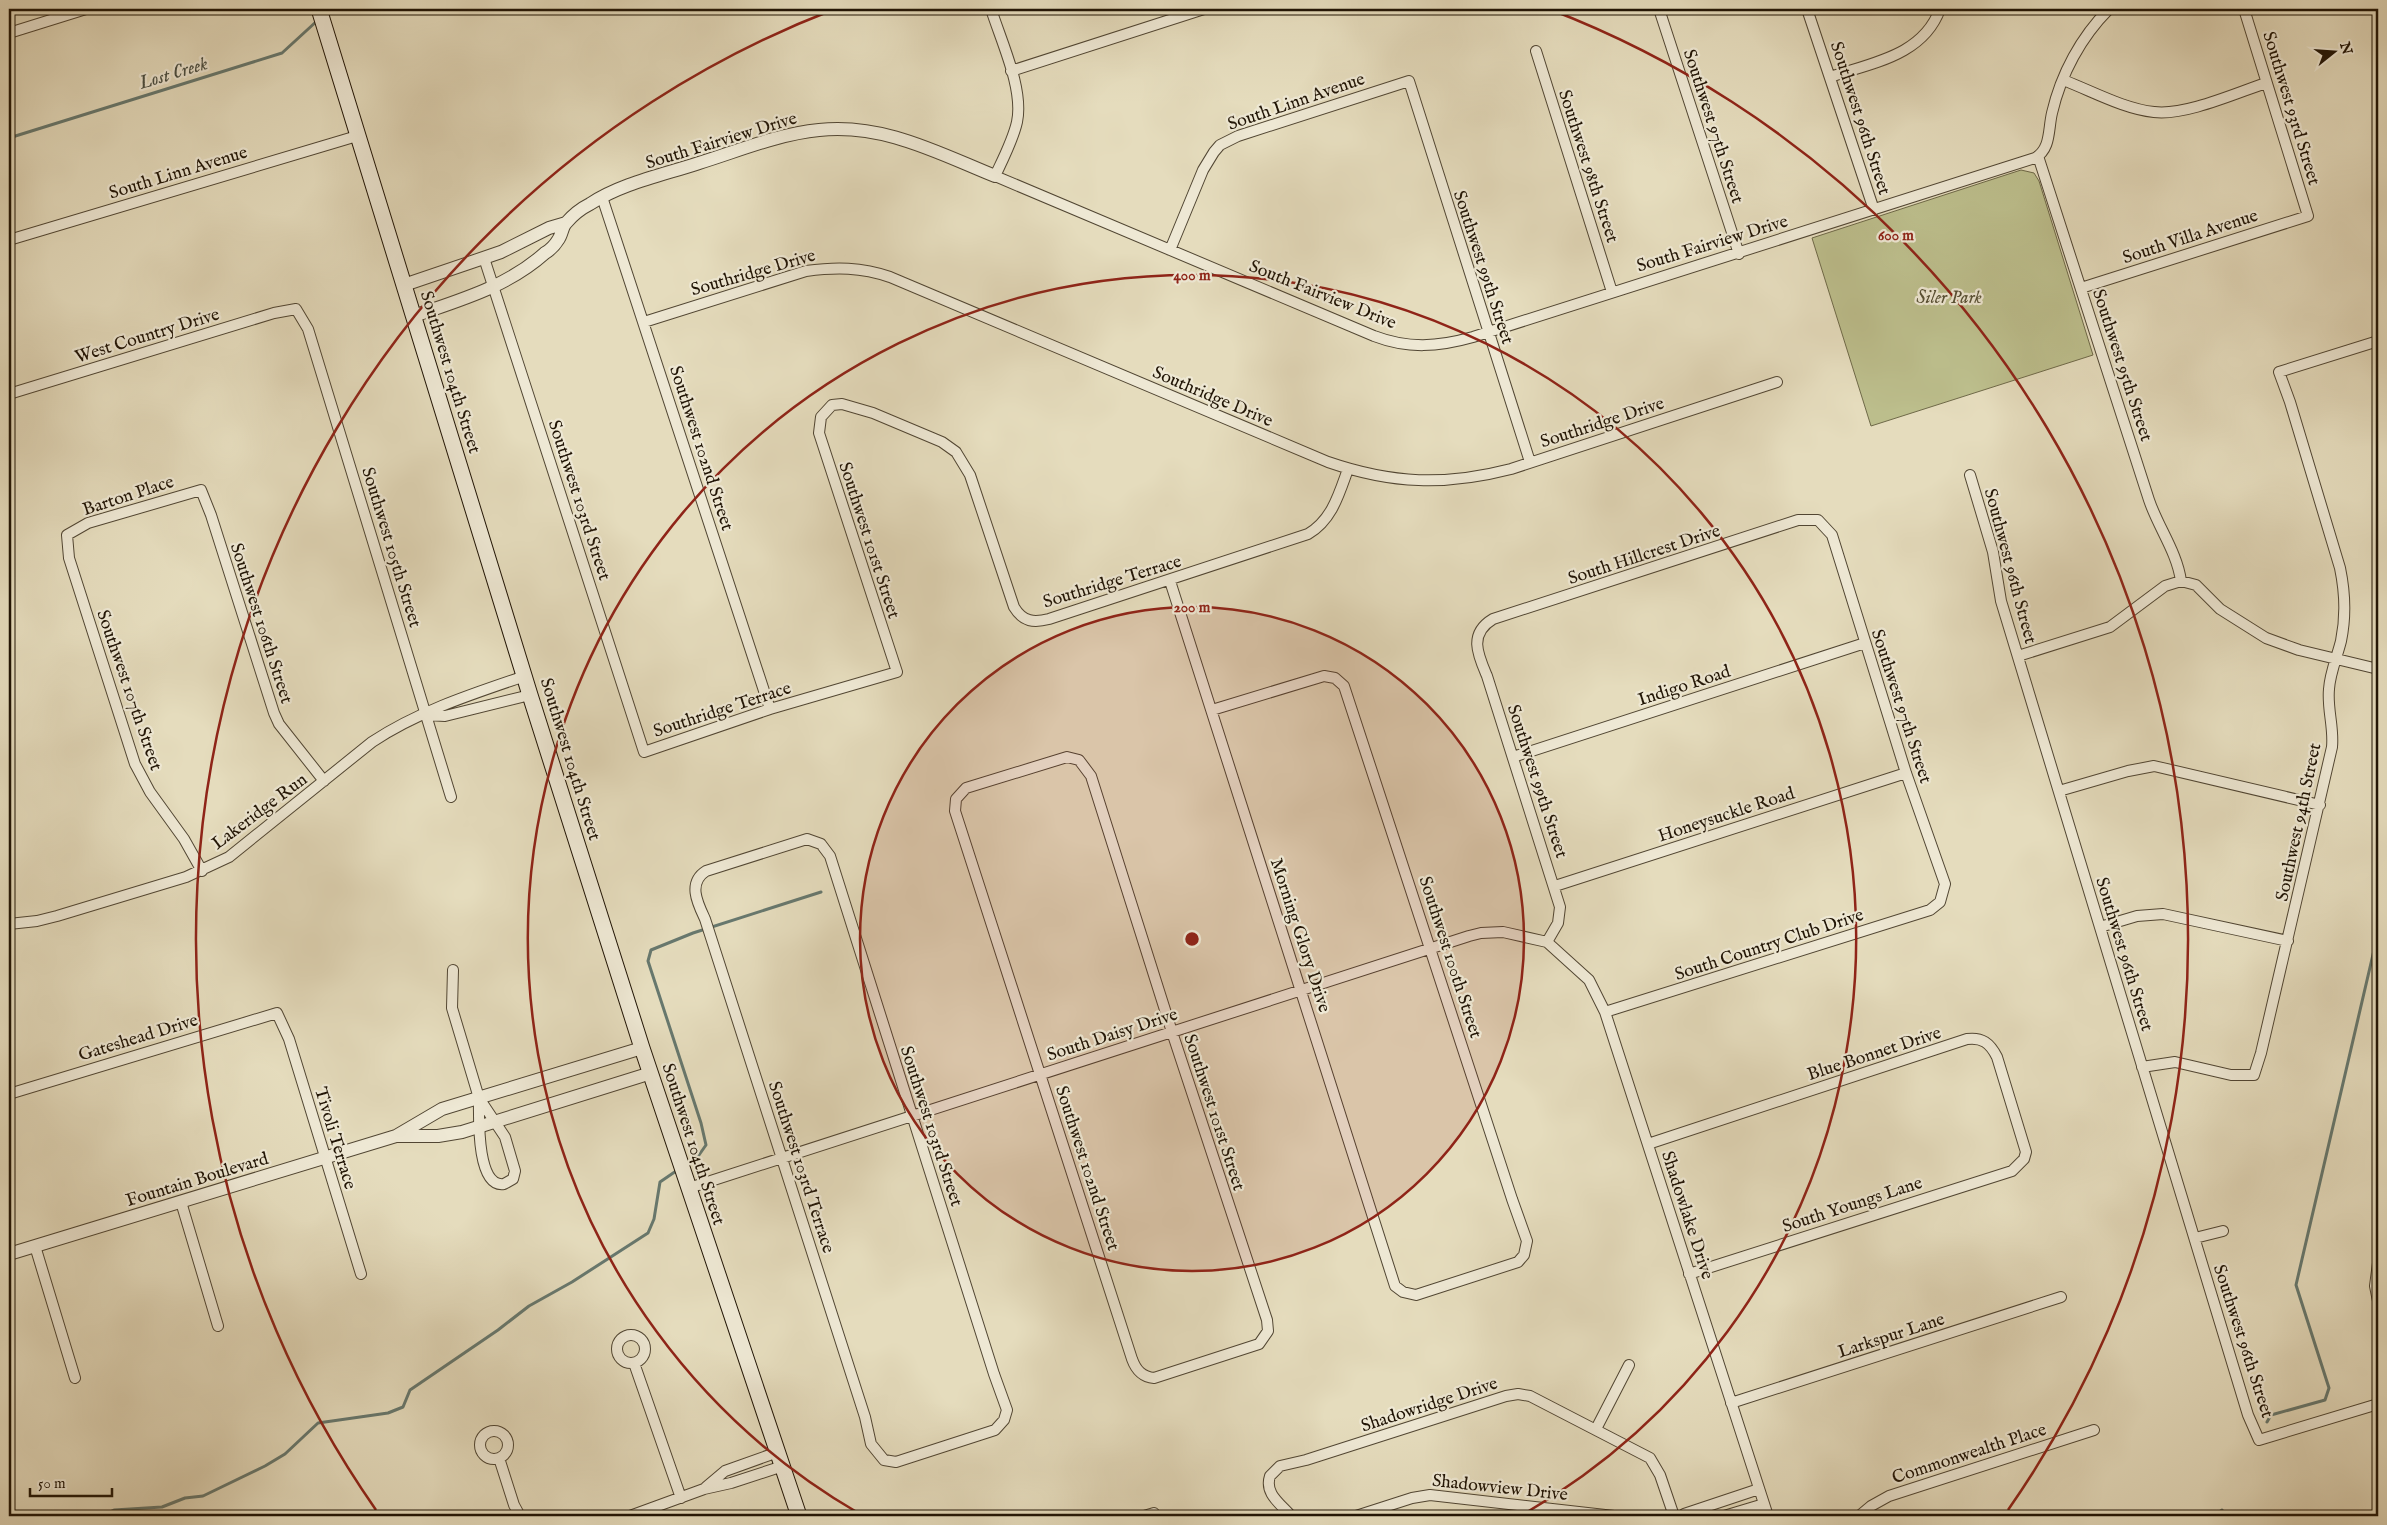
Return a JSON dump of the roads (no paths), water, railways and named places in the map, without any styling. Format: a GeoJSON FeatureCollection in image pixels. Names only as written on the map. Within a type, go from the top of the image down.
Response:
{"type":"FeatureCollection","features":[{"type":"Feature","properties":{"kind":"main road","name":"Southwest 104th Street"},"geometry":{"type":"LineString","coordinates":[[319,9],[530,695],[642,1048],[799,1516]]}},
{"type":"Feature","properties":{"kind":"street"},"geometry":{"type":"LineString","coordinates":[[9,33],[86,9]]}},
{"type":"Feature","properties":{"kind":"street"},"geometry":{"type":"LineString","coordinates":[[991,9],[1017,95],[1018,118],[995,176]]}},
{"type":"Feature","properties":{"kind":"street"},"geometry":{"type":"LineString","coordinates":[[1011,72],[1204,9]]}},
{"type":"Feature","properties":{"kind":"street","name":"Southwest 97th Street"},"geometry":{"type":"LineString","coordinates":[[1659,9],[1739,254]]}},
{"type":"Feature","properties":{"kind":"street","name":"Southwest 96th Street"},"geometry":{"type":"LineString","coordinates":[[1807,9],[1874,210]]}},
{"type":"Feature","properties":{"kind":"street"},"geometry":{"type":"LineString","coordinates":[[1830,77],[1910,48],[1927,32],[1940,9]]}},
{"type":"Feature","properties":{"kind":"street"},"geometry":{"type":"LineString","coordinates":[[2038,156],[2045,150],[2051,114],[2071,60],[2086,36],[2109,9]]}},
{"type":"Feature","properties":{"kind":"street","name":"Southwest 93rd Street"},"geometry":{"type":"LineString","coordinates":[[2244,9],[2308,216]]}},
{"type":"Feature","properties":{"kind":"street","name":"Southwest 98th Street"},"geometry":{"type":"LineString","coordinates":[[1536,51],[1612,292]]}},
{"type":"Feature","properties":{"kind":"street"},"geometry":{"type":"LineString","coordinates":[[2063,80],[2133,107],[2161,113],[2179,111],[2266,83]]}},
{"type":"Feature","properties":{"kind":"street","name":"South Linn Avenue"},"geometry":{"type":"LineString","coordinates":[[1170,250],[1203,170],[1220,145],[1238,136],[1409,82]]}},
{"type":"Feature","properties":{"kind":"street","name":"Southwest 99th Street"},"geometry":{"type":"LineString","coordinates":[[1409,82],[1487,332],[1530,462]]}},
{"type":"Feature","properties":{"kind":"street","name":"South Fairview Drive"},"geometry":{"type":"LineString","coordinates":[[414,316],[494,287],[516,276],[546,253],[558,240],[566,223],[588,204],[602,197],[657,176],[774,140],[820,130],[845,129],[894,136],[995,176],[1374,336],[1396,343],[1436,345],[1458,341],[1739,254],[2038,156]]}},
{"type":"Feature","properties":{"kind":"street","name":"South Linn Avenue"},"geometry":{"type":"LineString","coordinates":[[9,240],[357,136]]}},
{"type":"Feature","properties":{"kind":"street","name":"Southwest 95th Street"},"geometry":{"type":"LineString","coordinates":[[2038,156],[2151,506],[2177,562],[2181,580]]}},
{"type":"Feature","properties":{"kind":"street","name":"Southwest 102nd Street"},"geometry":{"type":"LineString","coordinates":[[602,197],[770,709]]}},
{"type":"Feature","properties":{"kind":"street","name":"South Villa Avenue"},"geometry":{"type":"LineString","coordinates":[[2081,288],[2308,216]]}},
{"type":"Feature","properties":{"kind":"street","name":"South Fairview Drive"},"geometry":{"type":"LineString","coordinates":[[404,285],[484,258],[528,240],[549,228],[566,223]]}},
{"type":"Feature","properties":{"kind":"street","name":"Southwest 103rd Street"},"geometry":{"type":"LineString","coordinates":[[484,258],[644,752]]}},
{"type":"Feature","properties":{"kind":"street","name":"Southridge Drive"},"geometry":{"type":"LineString","coordinates":[[644,322],[806,271],[829,267],[864,270],[890,278],[1348,469],[1389,479],[1444,481],[1489,474],[1778,382]]}},
{"type":"Feature","properties":{"kind":"street","name":"West Country Drive"},"geometry":{"type":"LineString","coordinates":[[9,394],[296,309]]}},
{"type":"Feature","properties":{"kind":"street","name":"Southwest 105th Street"},"geometry":{"type":"LineString","coordinates":[[296,309],[308,329],[451,797]]}},
{"type":"Feature","properties":{"kind":"street","name":"Southwest 94th Street"},"geometry":{"type":"LineString","coordinates":[[2142,1067],[2175,1062],[2231,1075],[2254,1075],[2261,1053],[2320,804],[2333,737],[2329,691],[2344,617],[2343,580],[2290,402],[2279,372],[2378,342]]}},
{"type":"Feature","properties":{"kind":"street","name":"Southridge Terrace"},"geometry":{"type":"LineString","coordinates":[[821,417],[832,405],[853,406],[942,442],[956,452],[970,475],[1014,607],[1027,620],[1050,619],[1291,542],[1317,529],[1328,517],[1337,500],[1348,469]]}},
{"type":"Feature","properties":{"kind":"street","name":"Southwest 101st Street"},"geometry":{"type":"LineString","coordinates":[[821,417],[818,426],[821,442],[897,672]]}},
{"type":"Feature","properties":{"kind":"street","name":"Southwest 96th Street"},"geometry":{"type":"LineString","coordinates":[[1970,475],[1993,552],[1998,587],[2018,656],[2248,1415],[2259,1440],[2378,1404]]}},
{"type":"Feature","properties":{"kind":"street","name":"Barton Place"},"geometry":{"type":"LineString","coordinates":[[67,535],[88,523],[201,490]]}},
{"type":"Feature","properties":{"kind":"street","name":"Southwest 106th Street"},"geometry":{"type":"LineString","coordinates":[[201,490],[212,515],[274,713],[284,730],[324,782]]}},
{"type":"Feature","properties":{"kind":"street","name":"South Hillcrest Drive"},"geometry":{"type":"LineString","coordinates":[[1480,630],[1493,619],[1798,520],[1815,518],[1821,522]]}},
{"type":"Feature","properties":{"kind":"street","name":"Southwest 97th Street"},"geometry":{"type":"LineString","coordinates":[[1821,522],[1832,535],[1906,774],[1945,884],[1940,902]]}},
{"type":"Feature","properties":{"kind":"street","name":"Southwest 107th Street"},"geometry":{"type":"LineString","coordinates":[[67,535],[69,558],[135,764],[150,792],[184,839],[202,871]]}},
{"type":"Feature","properties":{"kind":"street"},"geometry":{"type":"LineString","coordinates":[[2018,656],[2110,627],[2165,586],[2181,580],[2196,585],[2220,609],[2266,638],[2299,650],[2378,669]]}},
{"type":"Feature","properties":{"kind":"street","name":"Morning Glory Drive"},"geometry":{"type":"LineString","coordinates":[[1170,581],[1384,1244],[1392,1278],[1397,1287],[1407,1294]]}},
{"type":"Feature","properties":{"kind":"street","name":"Southwest 99th Street"},"geometry":{"type":"LineString","coordinates":[[1480,630],[1476,640],[1478,652],[1555,886],[1560,912],[1558,923],[1547,942]]}},
{"type":"Feature","properties":{"kind":"street","name":"Indigo Road"},"geometry":{"type":"LineString","coordinates":[[1513,757],[1865,643]]}},
{"type":"Feature","properties":{"kind":"street","name":"Southridge Terrace"},"geometry":{"type":"LineString","coordinates":[[644,752],[770,709],[897,672]]}},
{"type":"Feature","properties":{"kind":"street","name":"Lakeridge Run"},"geometry":{"type":"LineString","coordinates":[[9,924],[37,921],[202,871],[229,857],[248,844],[389,731],[426,715],[440,706],[525,676]]}},
{"type":"Feature","properties":{"kind":"street","name":"Southwest 100th Street"},"geometry":{"type":"LineString","coordinates":[[1212,710],[1324,676],[1335,678],[1344,686],[1432,948],[1512,1199],[1526,1235],[1526,1250],[1521,1259],[1513,1265],[1458,1280],[1422,1293],[1407,1294]]}},
{"type":"Feature","properties":{"kind":"street","name":"Lakeridge Run"},"geometry":{"type":"LineString","coordinates":[[426,715],[445,716],[530,695]]}},
{"type":"Feature","properties":{"kind":"street","name":"Southwest 101st Street"},"geometry":{"type":"LineString","coordinates":[[958,796],[966,788],[975,784],[1056,759],[1075,758],[1084,764],[1091,776],[1172,1032],[1267,1320],[1268,1331],[1265,1338],[1252,1347],[1158,1377],[1144,1376]]}},
{"type":"Feature","properties":{"kind":"street"},"geometry":{"type":"LineString","coordinates":[[2059,791],[2128,771],[2154,766],[2320,804]]}},
{"type":"Feature","properties":{"kind":"street","name":"Honeysuckle Road"},"geometry":{"type":"LineString","coordinates":[[1555,886],[1906,774]]}},
{"type":"Feature","properties":{"kind":"street","name":"Southwest 102nd Street"},"geometry":{"type":"LineString","coordinates":[[958,796],[954,804],[956,818],[967,845],[1134,1366],[1144,1376]]}},
{"type":"Feature","properties":{"kind":"street","name":"Southwest 103rd Street"},"geometry":{"type":"LineString","coordinates":[[697,881],[706,871],[801,840],[813,840],[821,844],[830,856],[994,1374],[1006,1404],[1004,1420],[995,1430],[961,1439],[899,1461],[884,1460]]}},
{"type":"Feature","properties":{"kind":"street","name":"Southwest 103rd Terrace"},"geometry":{"type":"LineString","coordinates":[[697,881],[695,896],[706,921],[872,1444],[884,1460]]}},
{"type":"Feature","properties":{"kind":"street","name":"South Country Club Drive"},"geometry":{"type":"LineString","coordinates":[[1605,1012],[1930,910],[1940,902]]}},
{"type":"Feature","properties":{"kind":"street"},"geometry":{"type":"LineString","coordinates":[[2100,927],[2137,916],[2163,914],[2288,940]]}},
{"type":"Feature","properties":{"kind":"street","name":"South Daisy Drive"},"geometry":{"type":"LineString","coordinates":[[687,1181],[782,1157],[1469,936],[1493,932],[1513,934],[1547,942]]}},
{"type":"Feature","properties":{"kind":"street","name":"Shadowlake Drive"},"geometry":{"type":"LineString","coordinates":[[1547,942],[1589,980],[1605,1012],[1768,1516]]}},
{"type":"Feature","properties":{"kind":"street"},"geometry":{"type":"LineString","coordinates":[[453,970],[452,1008],[479,1098],[481,1150],[488,1172],[494,1183],[504,1184],[513,1179],[515,1170],[505,1137],[479,1098]]}},
{"type":"Feature","properties":{"kind":"street","name":"Gateshead Drive"},"geometry":{"type":"LineString","coordinates":[[9,1094],[277,1014]]}},
{"type":"Feature","properties":{"kind":"street","name":"Tivoli Terrace"},"geometry":{"type":"LineString","coordinates":[[277,1014],[289,1039],[361,1274]]}},
{"type":"Feature","properties":{"kind":"street","name":"Blue Bonnet Drive"},"geometry":{"type":"LineString","coordinates":[[1648,1144],[1972,1038],[1988,1043],[1997,1056],[2025,1146],[2025,1155],[2022,1163]]}},
{"type":"Feature","properties":{"kind":"street","name":"Fountain Boulevard"},"geometry":{"type":"LineString","coordinates":[[9,1254],[396,1136],[442,1110],[642,1048]]}},
{"type":"Feature","properties":{"kind":"street","name":"Fountain Boulevard"},"geometry":{"type":"LineString","coordinates":[[396,1136],[448,1135],[651,1073]]}},
{"type":"Feature","properties":{"kind":"street","name":"South Youngs Lane"},"geometry":{"type":"LineString","coordinates":[[1689,1274],[2007,1173],[2022,1163]]}},
{"type":"Feature","properties":{"kind":"street"},"geometry":{"type":"LineString","coordinates":[[181,1202],[218,1326]]}},
{"type":"Feature","properties":{"kind":"street"},"geometry":{"type":"LineString","coordinates":[[2195,1238],[2224,1231]]}},
{"type":"Feature","properties":{"kind":"street"},"geometry":{"type":"LineString","coordinates":[[35,1246],[75,1378]]}},
{"type":"Feature","properties":{"kind":"street"},"geometry":{"type":"LineString","coordinates":[[2378,1262],[2375,1286],[2378,1301]]}},
{"type":"Feature","properties":{"kind":"street","name":"Larkspur Lane"},"geometry":{"type":"LineString","coordinates":[[1731,1403],[2061,1298]]}},
{"type":"Feature","properties":{"kind":"street"},"geometry":{"type":"LineString","coordinates":[[634,1362],[681,1498]]}},
{"type":"Feature","properties":{"kind":"street"},"geometry":{"type":"LineString","coordinates":[[1596,1429],[1629,1365]]}},
{"type":"Feature","properties":{"kind":"street","name":"Shadowridge Drive"},"geometry":{"type":"LineString","coordinates":[[1291,1516],[1271,1494],[1269,1481],[1280,1466],[1306,1460],[1513,1394],[1530,1396],[1650,1458],[1660,1475],[1674,1516]]}},
{"type":"Feature","properties":{"kind":"street","name":"Commonwealth Place"},"geometry":{"type":"LineString","coordinates":[[1859,1516],[1871,1506],[1894,1494],[2094,1430]]}},
{"type":"Feature","properties":{"kind":"street"},"geometry":{"type":"LineString","coordinates":[[499,1458],[514,1505],[520,1516]]}},
{"type":"Feature","properties":{"kind":"street"},"geometry":{"type":"LineString","coordinates":[[630,1516],[704,1489],[730,1483],[780,1459]]}},
{"type":"Feature","properties":{"kind":"street"},"geometry":{"type":"LineString","coordinates":[[1683,1516],[1684,1514],[1759,1489]]}},
{"type":"Feature","properties":{"kind":"street","name":"Shadowview Drive"},"geometry":{"type":"LineString","coordinates":[[1356,1516],[1412,1498],[1430,1495],[1614,1516]]}},
{"type":"Feature","properties":{"kind":"street"},"geometry":{"type":"LineString","coordinates":[[1724,1516],[1764,1504]]}},
{"type":"Feature","properties":{"kind":"street"},"geometry":{"type":"LineString","coordinates":[[1144,1516],[1154,1513],[1155,1516]]}},
{"type":"Feature","properties":{"kind":"waterway","name":"Lost Creek"},"geometry":{"type":"LineString","coordinates":[[325,15],[332,9]]}},
{"type":"Feature","properties":{"kind":"waterway","name":"Lost Creek"},"geometry":{"type":"LineString","coordinates":[[9,138],[282,53],[318,20]]}},
{"type":"Feature","properties":{"kind":"waterway"},"geometry":{"type":"LineString","coordinates":[[686,1164],[699,1155],[706,1145],[701,1123],[648,961],[651,950],[693,933],[821,892]]}},
{"type":"Feature","properties":{"kind":"waterway"},"geometry":{"type":"LineString","coordinates":[[2267,1422],[2271,1415],[2325,1400],[2329,1388],[2296,1285],[2378,933]]}},
{"type":"Feature","properties":{"kind":"waterway"},"geometry":{"type":"LineString","coordinates":[[101,1516],[114,1510],[162,1507],[185,1498],[203,1496],[265,1466],[285,1454],[318,1423],[388,1413],[403,1407],[410,1390],[498,1330],[529,1306],[572,1282],[648,1233],[654,1219],[660,1182],[679,1169]]}},
{"type":"Feature","properties":{"kind":"waterway"},"geometry":{"type":"LineString","coordinates":[[2214,1516],[2222,1510]]}},
{"type":"Feature","properties":{"kind":"park label","name":"Siler Park"},"geometry":{"type":"Point","coordinates":[1949,297]}}]}
